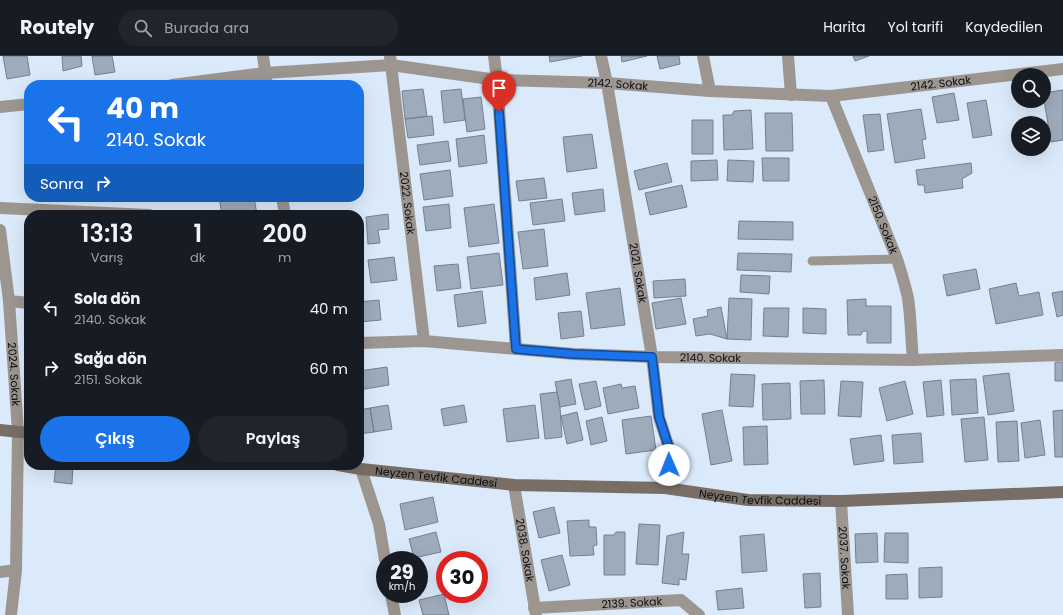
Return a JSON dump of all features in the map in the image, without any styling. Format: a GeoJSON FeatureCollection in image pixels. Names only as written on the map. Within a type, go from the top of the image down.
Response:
{"type":"FeatureCollection","features":[{"type":"Feature","properties":{"kind":"street"},"geometry":{"type":"LineString","coordinates":[[263,56],[266,80]]}},
{"type":"Feature","properties":{"kind":"street"},"geometry":{"type":"LineString","coordinates":[[494,56],[516,349]]}},
{"type":"Feature","properties":{"kind":"street","name":"2021. Sokak"},"geometry":{"type":"LineString","coordinates":[[601,56],[607,83],[652,357],[659,417],[671,454],[665,488]]}},
{"type":"Feature","properties":{"kind":"street"},"geometry":{"type":"LineString","coordinates":[[703,56],[710,92]]}},
{"type":"Feature","properties":{"kind":"street"},"geometry":{"type":"LineString","coordinates":[[788,56],[791,95]]}},
{"type":"Feature","properties":{"kind":"street","name":"2142. Sokak"},"geometry":{"type":"LineString","coordinates":[[211,80],[391,60],[497,80],[607,83],[710,92],[831,96],[1063,69]]}},
{"type":"Feature","properties":{"kind":"street","name":"2022. Sokak"},"geometry":{"type":"LineString","coordinates":[[391,60],[424,341]]}},
{"type":"Feature","properties":{"kind":"street","name":"2150. Sokak"},"geometry":{"type":"LineString","coordinates":[[831,96],[903,277],[908,298],[913,360]]}},
{"type":"Feature","properties":{"kind":"street"},"geometry":{"type":"LineString","coordinates":[[0,108],[24,105]]}},
{"type":"Feature","properties":{"kind":"street"},"geometry":{"type":"LineString","coordinates":[[0,208],[43,210]]}},
{"type":"Feature","properties":{"kind":"street","name":"2024. Sokak"},"geometry":{"type":"LineString","coordinates":[[0,230],[24,433],[16,570],[11,615]]}},
{"type":"Feature","properties":{"kind":"street"},"geometry":{"type":"LineString","coordinates":[[9,301],[24,303]]}},
{"type":"Feature","properties":{"kind":"street","name":"2140. Sokak"},"geometry":{"type":"LineString","coordinates":[[364,343],[424,341],[574,354],[652,357],[913,360],[1063,355]]}},
{"type":"Feature","properties":{"kind":"street"},"geometry":{"type":"LineString","coordinates":[[0,430],[24,433]]}},
{"type":"Feature","properties":{"kind":"street","name":"Neyzen Tevfik Caddesi"},"geometry":{"type":"LineString","coordinates":[[364,469],[514,485],[665,488],[748,500],[841,501],[1063,492]]}},
{"type":"Feature","properties":{"kind":"street"},"geometry":{"type":"LineString","coordinates":[[361,470],[379,524],[384,551]]}},
{"type":"Feature","properties":{"kind":"street","name":"2038. Sokak"},"geometry":{"type":"LineString","coordinates":[[514,485],[535,612]]}},
{"type":"Feature","properties":{"kind":"street","name":"2037. Sokak"},"geometry":{"type":"LineString","coordinates":[[841,501],[848,615]]}},
{"type":"Feature","properties":{"kind":"street"},"geometry":{"type":"LineString","coordinates":[[0,572],[16,570]]}},
{"type":"Feature","properties":{"kind":"street","name":"2139. Sokak"},"geometry":{"type":"LineString","coordinates":[[535,612],[681,600],[699,615]]}},
{"type":"Feature","properties":{"kind":"street"},"geometry":{"type":"LineString","coordinates":[[393,603],[395,615]]}},
{"type":"Feature","properties":{"kind":"lane"},"geometry":{"type":"LineString","coordinates":[[812,261],[897,259]]}},
{"type":"Feature","properties":{"kind":"building"},"geometry":{"type":"Polygon","coordinates":[[[3,56],[27,56],[30,75],[7,79],[3,56]]]}},
{"type":"Feature","properties":{"kind":"building"},"geometry":{"type":"Polygon","coordinates":[[[62,56],[81,56],[82,66],[63,71],[62,56]]]}},
{"type":"Feature","properties":{"kind":"building"},"geometry":{"type":"Polygon","coordinates":[[[92,56],[112,56],[115,72],[95,75],[92,56]]]}},
{"type":"Feature","properties":{"kind":"building"},"geometry":{"type":"Polygon","coordinates":[[[549,56],[582,56],[550,62],[549,56]]]}},
{"type":"Feature","properties":{"kind":"building"},"geometry":{"type":"Polygon","coordinates":[[[621,56],[647,56],[622,62],[621,56]]]}},
{"type":"Feature","properties":{"kind":"building"},"geometry":{"type":"Polygon","coordinates":[[[657,56],[679,56],[680,64],[660,69],[657,56]]]}},
{"type":"Feature","properties":{"kind":"building"},"geometry":{"type":"Polygon","coordinates":[[[853,56],[869,56],[855,61],[853,56]]]}},
{"type":"Feature","properties":{"kind":"building"},"geometry":{"type":"Polygon","coordinates":[[[423,89],[427,116],[405,119],[402,91],[423,89]]]}},
{"type":"Feature","properties":{"kind":"building"},"geometry":{"type":"Polygon","coordinates":[[[461,89],[465,120],[444,123],[441,91],[461,89]]]}},
{"type":"Feature","properties":{"kind":"building"},"geometry":{"type":"Polygon","coordinates":[[[1063,90],[1063,140],[1051,142],[1051,116],[1047,116],[1045,108],[1051,108],[1051,92],[1063,90]]]}},
{"type":"Feature","properties":{"kind":"building"},"geometry":{"type":"Polygon","coordinates":[[[954,93],[959,120],[937,123],[932,97],[954,93]]]}},
{"type":"Feature","properties":{"kind":"building"},"geometry":{"type":"Polygon","coordinates":[[[481,97],[485,129],[467,132],[463,99],[481,97]]]}},
{"type":"Feature","properties":{"kind":"building"},"geometry":{"type":"Polygon","coordinates":[[[986,100],[992,135],[973,138],[967,103],[986,100]]]}},
{"type":"Feature","properties":{"kind":"building"},"geometry":{"type":"Polygon","coordinates":[[[921,109],[926,139],[922,140],[925,158],[895,163],[887,114],[921,109]]]}},
{"type":"Feature","properties":{"kind":"building"},"geometry":{"type":"Polygon","coordinates":[[[751,110],[753,149],[724,150],[723,115],[732,115],[734,111],[751,110]]]}},
{"type":"Feature","properties":{"kind":"building"},"geometry":{"type":"Polygon","coordinates":[[[765,113],[792,113],[793,151],[766,151],[765,113]]]}},
{"type":"Feature","properties":{"kind":"building"},"geometry":{"type":"Polygon","coordinates":[[[880,114],[884,150],[868,152],[863,115],[880,114]]]}},
{"type":"Feature","properties":{"kind":"building"},"geometry":{"type":"Polygon","coordinates":[[[432,116],[434,135],[408,138],[405,119],[432,116]]]}},
{"type":"Feature","properties":{"kind":"building"},"geometry":{"type":"Polygon","coordinates":[[[692,120],[713,120],[713,154],[692,154],[692,120]]]}},
{"type":"Feature","properties":{"kind":"building"},"geometry":{"type":"Polygon","coordinates":[[[592,134],[597,168],[567,172],[563,137],[592,134]]]}},
{"type":"Feature","properties":{"kind":"building"},"geometry":{"type":"Polygon","coordinates":[[[484,135],[487,163],[459,167],[456,139],[484,135]]]}},
{"type":"Feature","properties":{"kind":"building"},"geometry":{"type":"Polygon","coordinates":[[[448,141],[451,161],[420,165],[417,145],[448,141]]]}},
{"type":"Feature","properties":{"kind":"building"},"geometry":{"type":"Polygon","coordinates":[[[762,158],[789,158],[789,181],[763,181],[762,158]]]}},
{"type":"Feature","properties":{"kind":"building"},"geometry":{"type":"Polygon","coordinates":[[[717,160],[718,180],[691,181],[691,161],[717,160]]]}},
{"type":"Feature","properties":{"kind":"building"},"geometry":{"type":"Polygon","coordinates":[[[728,160],[754,161],[753,182],[727,181],[728,160]]]}},
{"type":"Feature","properties":{"kind":"building"},"geometry":{"type":"Polygon","coordinates":[[[667,163],[672,182],[639,190],[634,171],[667,163]]]}},
{"type":"Feature","properties":{"kind":"building"},"geometry":{"type":"Polygon","coordinates":[[[971,163],[972,173],[962,179],[963,188],[925,193],[924,185],[918,185],[916,170],[971,163]]]}},
{"type":"Feature","properties":{"kind":"building"},"geometry":{"type":"Polygon","coordinates":[[[450,170],[453,196],[424,200],[420,174],[450,170]]]}},
{"type":"Feature","properties":{"kind":"building"},"geometry":{"type":"Polygon","coordinates":[[[544,178],[547,198],[519,201],[516,181],[544,178]]]}},
{"type":"Feature","properties":{"kind":"building"},"geometry":{"type":"Polygon","coordinates":[[[682,185],[687,207],[650,215],[645,193],[682,185]]]}},
{"type":"Feature","properties":{"kind":"building"},"geometry":{"type":"Polygon","coordinates":[[[603,189],[605,211],[575,215],[572,193],[603,189]]]}},
{"type":"Feature","properties":{"kind":"building"},"geometry":{"type":"Polygon","coordinates":[[[562,199],[565,221],[533,225],[530,203],[562,199]]]}},
{"type":"Feature","properties":{"kind":"building"},"geometry":{"type":"Polygon","coordinates":[[[220,202],[255,202],[256,210],[221,210],[220,202]]]}},
{"type":"Feature","properties":{"kind":"building"},"geometry":{"type":"Polygon","coordinates":[[[449,204],[451,228],[426,231],[423,207],[449,204]]]}},
{"type":"Feature","properties":{"kind":"building"},"geometry":{"type":"Polygon","coordinates":[[[494,204],[499,243],[469,247],[464,208],[494,204]]]}},
{"type":"Feature","properties":{"kind":"building"},"geometry":{"type":"Polygon","coordinates":[[[388,214],[389,229],[378,230],[380,243],[368,244],[366,217],[388,214]]]}},
{"type":"Feature","properties":{"kind":"building"},"geometry":{"type":"Polygon","coordinates":[[[739,221],[793,222],[793,240],[738,239],[739,221]]]}},
{"type":"Feature","properties":{"kind":"building"},"geometry":{"type":"Polygon","coordinates":[[[544,229],[548,266],[523,269],[518,232],[544,229]]]}},
{"type":"Feature","properties":{"kind":"building"},"geometry":{"type":"Polygon","coordinates":[[[499,253],[503,285],[471,289],[467,257],[499,253]]]}},
{"type":"Feature","properties":{"kind":"building"},"geometry":{"type":"Polygon","coordinates":[[[738,253],[792,254],[791,272],[737,270],[738,253]]]}},
{"type":"Feature","properties":{"kind":"building"},"geometry":{"type":"Polygon","coordinates":[[[394,257],[397,280],[371,283],[368,260],[394,257]]]}},
{"type":"Feature","properties":{"kind":"building"},"geometry":{"type":"Polygon","coordinates":[[[458,264],[461,288],[437,291],[434,266],[458,264]]]}},
{"type":"Feature","properties":{"kind":"building"},"geometry":{"type":"Polygon","coordinates":[[[976,269],[980,289],[947,296],[943,275],[976,269]]]}},
{"type":"Feature","properties":{"kind":"building"},"geometry":{"type":"Polygon","coordinates":[[[567,273],[570,295],[536,300],[534,278],[567,273]]]}},
{"type":"Feature","properties":{"kind":"building"},"geometry":{"type":"Polygon","coordinates":[[[741,275],[770,276],[769,294],[740,292],[741,275]]]}},
{"type":"Feature","properties":{"kind":"building"},"geometry":{"type":"Polygon","coordinates":[[[685,279],[686,296],[654,298],[653,281],[685,279]]]}},
{"type":"Feature","properties":{"kind":"building"},"geometry":{"type":"Polygon","coordinates":[[[1016,283],[1019,296],[1039,292],[1043,315],[996,324],[989,289],[1016,283]]]}},
{"type":"Feature","properties":{"kind":"building"},"geometry":{"type":"Polygon","coordinates":[[[620,288],[625,325],[591,329],[586,293],[620,288]]]}},
{"type":"Feature","properties":{"kind":"building"},"geometry":{"type":"Polygon","coordinates":[[[482,291],[486,323],[458,327],[454,295],[482,291]]]}},
{"type":"Feature","properties":{"kind":"building"},"geometry":{"type":"Polygon","coordinates":[[[1063,291],[1063,315],[1057,317],[1052,293],[1063,291]]]}},
{"type":"Feature","properties":{"kind":"building"},"geometry":{"type":"Polygon","coordinates":[[[681,298],[686,324],[656,329],[652,303],[681,298]]]}},
{"type":"Feature","properties":{"kind":"building"},"geometry":{"type":"Polygon","coordinates":[[[729,298],[752,299],[751,340],[727,339],[729,298]]]}},
{"type":"Feature","properties":{"kind":"building"},"geometry":{"type":"Polygon","coordinates":[[[866,299],[866,306],[891,306],[891,343],[867,343],[867,331],[863,331],[861,335],[848,335],[847,300],[866,299]]]}},
{"type":"Feature","properties":{"kind":"building"},"geometry":{"type":"Polygon","coordinates":[[[379,300],[381,320],[364,322],[364,302],[379,300]]]}},
{"type":"Feature","properties":{"kind":"building"},"geometry":{"type":"Polygon","coordinates":[[[721,307],[727,339],[710,334],[696,336],[693,319],[708,316],[707,310],[721,307]]]}},
{"type":"Feature","properties":{"kind":"building"},"geometry":{"type":"Polygon","coordinates":[[[764,308],[789,308],[788,337],[763,336],[764,308]]]}},
{"type":"Feature","properties":{"kind":"building"},"geometry":{"type":"Polygon","coordinates":[[[803,308],[826,309],[826,334],[803,333],[803,308]]]}},
{"type":"Feature","properties":{"kind":"building"},"geometry":{"type":"Polygon","coordinates":[[[581,311],[584,336],[561,339],[558,313],[581,311]]]}},
{"type":"Feature","properties":{"kind":"building"},"geometry":{"type":"Polygon","coordinates":[[[1055,362],[1063,362],[1063,381],[1055,381],[1055,362]]]}},
{"type":"Feature","properties":{"kind":"building"},"geometry":{"type":"Polygon","coordinates":[[[387,367],[389,385],[364,389],[364,370],[387,367]]]}},
{"type":"Feature","properties":{"kind":"building"},"geometry":{"type":"Polygon","coordinates":[[[1009,373],[1014,411],[988,415],[983,376],[1009,373]]]}},
{"type":"Feature","properties":{"kind":"building"},"geometry":{"type":"Polygon","coordinates":[[[731,374],[755,375],[753,407],[729,406],[731,374]]]}},
{"type":"Feature","properties":{"kind":"building"},"geometry":{"type":"Polygon","coordinates":[[[571,379],[576,404],[560,407],[555,382],[571,379]]]}},
{"type":"Feature","properties":{"kind":"building"},"geometry":{"type":"Polygon","coordinates":[[[976,379],[978,413],[952,415],[950,380],[976,379]]]}},
{"type":"Feature","properties":{"kind":"building"},"geometry":{"type":"Polygon","coordinates":[[[824,380],[825,414],[801,414],[800,381],[824,380]]]}},
{"type":"Feature","properties":{"kind":"building"},"geometry":{"type":"Polygon","coordinates":[[[941,380],[944,415],[927,417],[923,382],[941,380]]]}},
{"type":"Feature","properties":{"kind":"building"},"geometry":{"type":"Polygon","coordinates":[[[596,381],[601,406],[585,410],[579,384],[596,381]]]}},
{"type":"Feature","properties":{"kind":"building"},"geometry":{"type":"Polygon","coordinates":[[[841,381],[863,382],[861,417],[838,416],[841,381]]]}},
{"type":"Feature","properties":{"kind":"building"},"geometry":{"type":"Polygon","coordinates":[[[905,381],[913,414],[887,421],[879,388],[905,381]]]}},
{"type":"Feature","properties":{"kind":"building"},"geometry":{"type":"Polygon","coordinates":[[[790,383],[791,419],[763,420],[762,384],[790,383]]]}},
{"type":"Feature","properties":{"kind":"building"},"geometry":{"type":"Polygon","coordinates":[[[621,384],[622,388],[635,386],[639,408],[608,414],[603,388],[621,384]]]}},
{"type":"Feature","properties":{"kind":"building"},"geometry":{"type":"Polygon","coordinates":[[[557,392],[560,407],[562,437],[545,439],[540,394],[557,392]]]}},
{"type":"Feature","properties":{"kind":"building"},"geometry":{"type":"Polygon","coordinates":[[[388,405],[392,429],[374,432],[370,408],[388,405]]]}},
{"type":"Feature","properties":{"kind":"building"},"geometry":{"type":"Polygon","coordinates":[[[464,405],[467,422],[444,426],[441,409],[464,405]]]}},
{"type":"Feature","properties":{"kind":"building"},"geometry":{"type":"Polygon","coordinates":[[[535,405],[539,438],[507,442],[503,409],[535,405]]]}},
{"type":"Feature","properties":{"kind":"building"},"geometry":{"type":"Polygon","coordinates":[[[370,408],[374,432],[364,433],[364,409],[370,408]]]}},
{"type":"Feature","properties":{"kind":"building"},"geometry":{"type":"Polygon","coordinates":[[[722,410],[732,461],[711,465],[702,414],[722,410]]]}},
{"type":"Feature","properties":{"kind":"building"},"geometry":{"type":"Polygon","coordinates":[[[1063,410],[1063,457],[1055,457],[1053,411],[1063,410]]]}},
{"type":"Feature","properties":{"kind":"building"},"geometry":{"type":"Polygon","coordinates":[[[577,412],[583,440],[567,444],[561,416],[577,412]]]}},
{"type":"Feature","properties":{"kind":"building"},"geometry":{"type":"Polygon","coordinates":[[[651,416],[656,450],[626,454],[622,420],[651,416]]]}},
{"type":"Feature","properties":{"kind":"building"},"geometry":{"type":"Polygon","coordinates":[[[602,417],[607,441],[591,445],[586,421],[602,417]]]}},
{"type":"Feature","properties":{"kind":"building"},"geometry":{"type":"Polygon","coordinates":[[[984,417],[988,460],[965,462],[961,419],[984,417]]]}},
{"type":"Feature","properties":{"kind":"building"},"geometry":{"type":"Polygon","coordinates":[[[1040,420],[1045,455],[1025,458],[1021,423],[1040,420]]]}},
{"type":"Feature","properties":{"kind":"building"},"geometry":{"type":"Polygon","coordinates":[[[1017,421],[1019,461],[998,462],[996,422],[1017,421]]]}},
{"type":"Feature","properties":{"kind":"building"},"geometry":{"type":"Polygon","coordinates":[[[767,426],[768,464],[744,465],[743,427],[767,426]]]}},
{"type":"Feature","properties":{"kind":"building"},"geometry":{"type":"Polygon","coordinates":[[[921,433],[923,462],[894,464],[892,435],[921,433]]]}},
{"type":"Feature","properties":{"kind":"building"},"geometry":{"type":"Polygon","coordinates":[[[881,435],[884,461],[854,465],[850,439],[881,435]]]}},
{"type":"Feature","properties":{"kind":"building"},"geometry":{"type":"Polygon","coordinates":[[[55,470],[73,470],[72,484],[54,482],[55,470]]]}},
{"type":"Feature","properties":{"kind":"building"},"geometry":{"type":"Polygon","coordinates":[[[433,497],[438,522],[405,530],[400,504],[433,497]]]}},
{"type":"Feature","properties":{"kind":"building"},"geometry":{"type":"Polygon","coordinates":[[[554,507],[560,533],[539,538],[533,512],[554,507]]]}},
{"type":"Feature","properties":{"kind":"building"},"geometry":{"type":"Polygon","coordinates":[[[589,520],[589,527],[596,527],[597,545],[593,546],[594,555],[570,556],[567,521],[589,520]]]}},
{"type":"Feature","properties":{"kind":"building"},"geometry":{"type":"Polygon","coordinates":[[[639,524],[660,525],[658,565],[636,564],[639,524]]]}},
{"type":"Feature","properties":{"kind":"building"},"geometry":{"type":"Polygon","coordinates":[[[436,532],[441,551],[436,551],[436,553],[428,555],[428,551],[412,551],[409,539],[436,532]]]}},
{"type":"Feature","properties":{"kind":"building"},"geometry":{"type":"Polygon","coordinates":[[[616,532],[625,532],[625,575],[604,575],[604,535],[614,535],[616,532]]]}},
{"type":"Feature","properties":{"kind":"building"},"geometry":{"type":"Polygon","coordinates":[[[684,532],[682,554],[689,554],[686,580],[679,579],[679,585],[662,583],[667,536],[684,532]]]}},
{"type":"Feature","properties":{"kind":"building"},"geometry":{"type":"Polygon","coordinates":[[[877,533],[878,562],[856,563],[855,534],[877,533]]]}},
{"type":"Feature","properties":{"kind":"building"},"geometry":{"type":"Polygon","coordinates":[[[885,533],[908,533],[908,563],[884,562],[885,533]]]}},
{"type":"Feature","properties":{"kind":"building"},"geometry":{"type":"Polygon","coordinates":[[[764,534],[767,571],[742,573],[740,536],[764,534]]]}},
{"type":"Feature","properties":{"kind":"building"},"geometry":{"type":"Polygon","coordinates":[[[562,555],[570,585],[549,591],[541,560],[562,555]]]}},
{"type":"Feature","properties":{"kind":"building"},"geometry":{"type":"Polygon","coordinates":[[[942,567],[942,597],[919,598],[919,568],[942,567]]]}},
{"type":"Feature","properties":{"kind":"building"},"geometry":{"type":"Polygon","coordinates":[[[820,573],[821,607],[805,608],[803,574],[820,573]]]}},
{"type":"Feature","properties":{"kind":"building"},"geometry":{"type":"Polygon","coordinates":[[[907,574],[908,599],[886,599],[886,575],[907,574]]]}},
{"type":"Feature","properties":{"kind":"building"},"geometry":{"type":"Polygon","coordinates":[[[742,588],[744,608],[718,610],[716,591],[742,588]]]}},
{"type":"Feature","properties":{"kind":"building"},"geometry":{"type":"Polygon","coordinates":[[[436,596],[436,603],[446,603],[449,615],[423,615],[420,603],[428,603],[428,598],[436,596]]]}},
{"type":"Feature","properties":{"kind":"route"},"geometry":{"type":"LineString","coordinates":[[499,112],[516,349],[574,354],[652,357],[659,417],[671,454],[669,465]]}}]}
